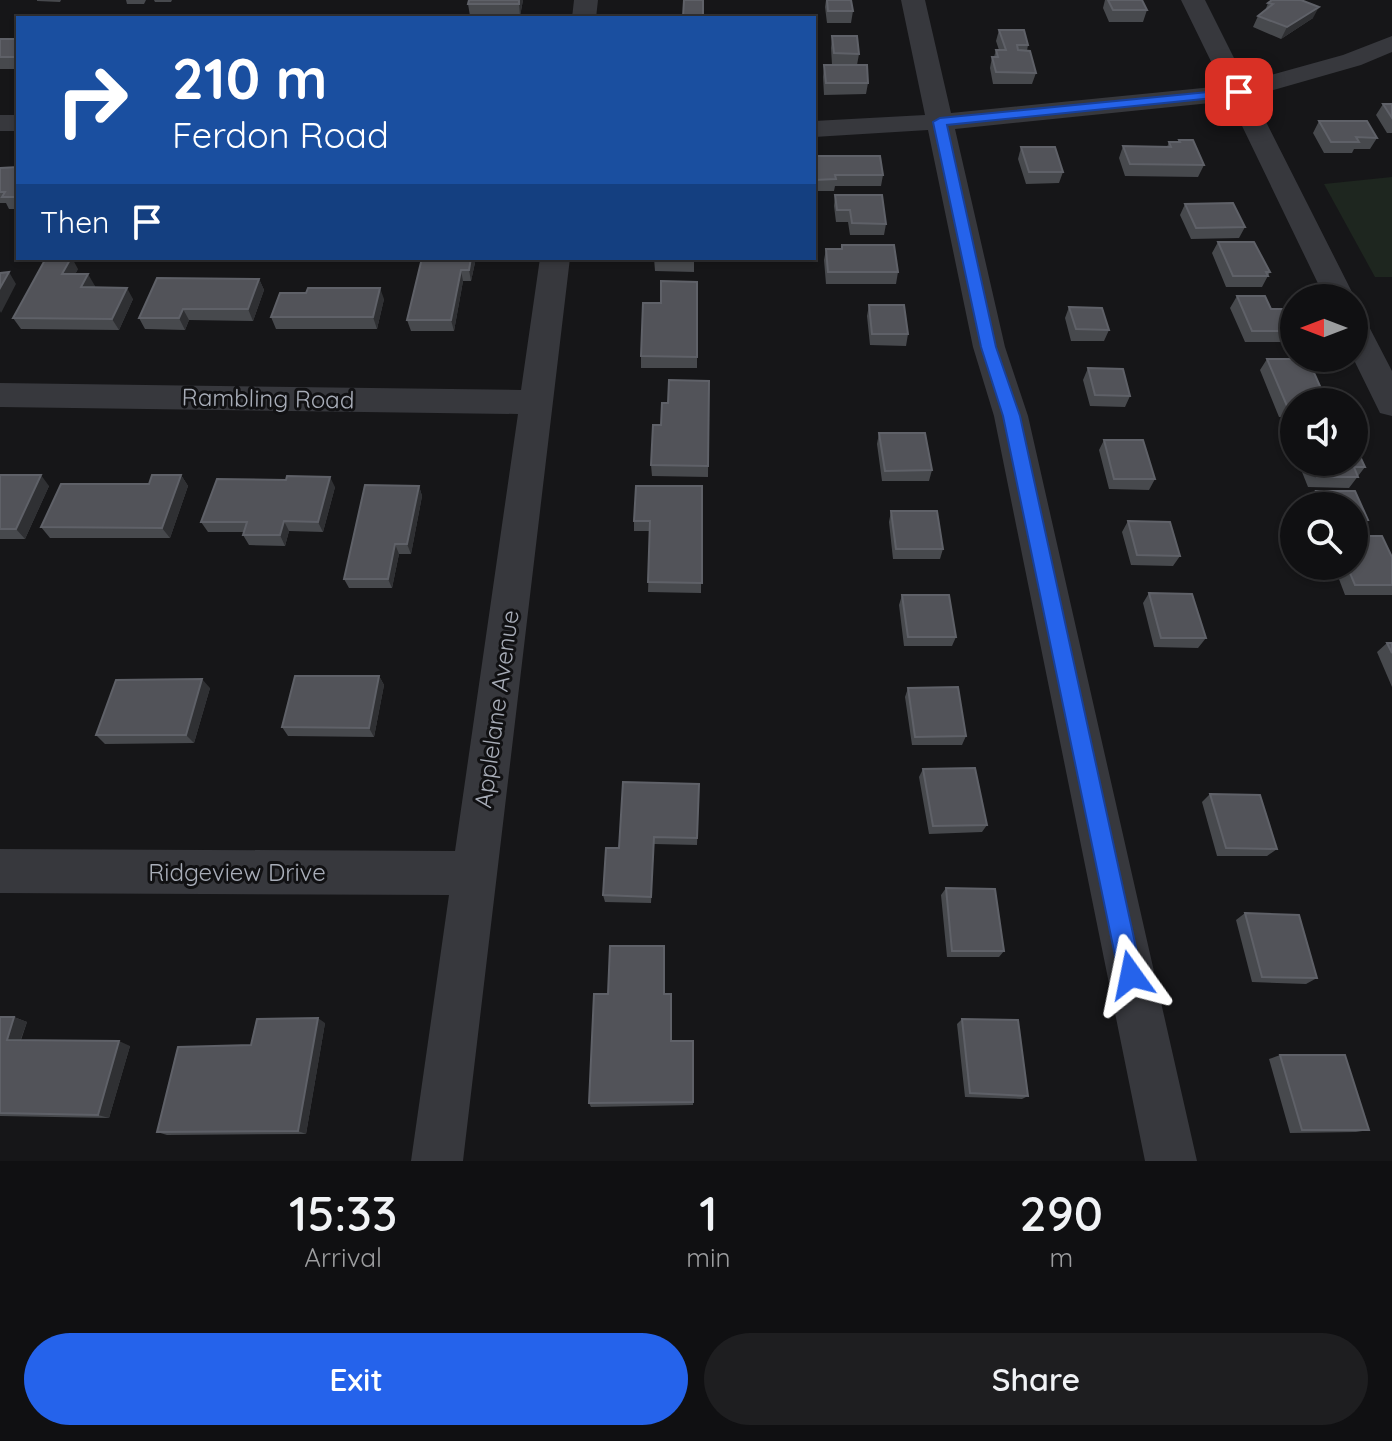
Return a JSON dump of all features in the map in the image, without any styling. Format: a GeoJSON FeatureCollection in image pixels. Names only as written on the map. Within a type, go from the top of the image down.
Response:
{"type":"FeatureCollection","features":[{"type":"Feature","properties":{"kind":"street"},"geometry":{"type":"LineString","coordinates":[[913,0],[989,347],[1011,416],[1171,1161]]}},
{"type":"Feature","properties":{"kind":"street"},"geometry":{"type":"LineString","coordinates":[[1193,0],[1333,284]]}},
{"type":"Feature","properties":{"kind":"street"},"geometry":{"type":"LineString","coordinates":[[816,129],[940,122],[1239,92],[1352,60],[1392,43]]}},
{"type":"Feature","properties":{"kind":"street","name":"Applelane Avenue"},"geometry":{"type":"LineString","coordinates":[[437,1161],[555,260]]}},
{"type":"Feature","properties":{"kind":"street"},"geometry":{"type":"LineString","coordinates":[[1368,355],[1392,404]]}},
{"type":"Feature","properties":{"kind":"street","name":"Rambling Road"},"geometry":{"type":"LineString","coordinates":[[0,395],[537,402]]}},
{"type":"Feature","properties":{"kind":"street","name":"Ridgeview Drive"},"geometry":{"type":"LineString","coordinates":[[0,871],[474,873]]}},
{"type":"Feature","properties":{"kind":"shaded area"},"geometry":{"type":"Polygon","coordinates":[[[1392,177],[1392,277],[1375,277],[1324,184],[1392,177]]]}},
{"type":"Feature","properties":{"kind":"building"},"geometry":{"type":"Polygon","coordinates":[[[469,0],[519,0],[519,4],[468,4],[469,0]]]}},
{"type":"Feature","properties":{"kind":"building"},"geometry":{"type":"Polygon","coordinates":[[[684,0],[703,0],[703,16],[683,16],[684,0]]]}},
{"type":"Feature","properties":{"kind":"building"},"geometry":{"type":"Polygon","coordinates":[[[827,0],[851,0],[853,11],[828,11],[827,0]]]}},
{"type":"Feature","properties":{"kind":"building"},"geometry":{"type":"Polygon","coordinates":[[[1108,0],[1142,0],[1147,10],[1113,10],[1108,0]]]}},
{"type":"Feature","properties":{"kind":"building"},"geometry":{"type":"Polygon","coordinates":[[[1272,0],[1301,0],[1319,7],[1287,27],[1258,16],[1273,4],[1268,3],[1272,0]]]}},
{"type":"Feature","properties":{"kind":"building"},"geometry":{"type":"Polygon","coordinates":[[[999,30],[1024,30],[1028,45],[1017,45],[1018,50],[1030,51],[1036,73],[996,72],[992,57],[998,57],[996,50],[1006,50],[999,30]]]}},
{"type":"Feature","properties":{"kind":"building"},"geometry":{"type":"Polygon","coordinates":[[[832,36],[857,36],[859,54],[834,53],[832,36]]]}},
{"type":"Feature","properties":{"kind":"building"},"geometry":{"type":"Polygon","coordinates":[[[0,39],[16,39],[16,57],[0,57],[0,39]]]}},
{"type":"Feature","properties":{"kind":"building"},"geometry":{"type":"Polygon","coordinates":[[[824,65],[867,65],[868,83],[826,83],[824,65]]]}},
{"type":"Feature","properties":{"kind":"building"},"geometry":{"type":"Polygon","coordinates":[[[1383,104],[1392,104],[1392,118],[1383,104]]]}},
{"type":"Feature","properties":{"kind":"building"},"geometry":{"type":"Polygon","coordinates":[[[1319,121],[1367,121],[1377,138],[1356,137],[1359,142],[1331,142],[1319,121]]]}},
{"type":"Feature","properties":{"kind":"building"},"geometry":{"type":"Polygon","coordinates":[[[1193,140],[1204,165],[1130,164],[1123,146],[1171,147],[1169,142],[1193,140]]]}},
{"type":"Feature","properties":{"kind":"building"},"geometry":{"type":"Polygon","coordinates":[[[1021,147],[1055,147],[1063,172],[1029,172],[1021,147]]]}},
{"type":"Feature","properties":{"kind":"building"},"geometry":{"type":"Polygon","coordinates":[[[816,156],[880,156],[883,175],[835,175],[836,179],[816,180],[816,156]]]}},
{"type":"Feature","properties":{"kind":"building"},"geometry":{"type":"Polygon","coordinates":[[[16,167],[16,197],[2,197],[5,192],[0,192],[0,168],[16,167]]]}},
{"type":"Feature","properties":{"kind":"building"},"geometry":{"type":"Polygon","coordinates":[[[835,195],[882,195],[886,224],[852,223],[850,210],[837,210],[835,195]]]}},
{"type":"Feature","properties":{"kind":"building"},"geometry":{"type":"Polygon","coordinates":[[[1233,203],[1245,227],[1196,228],[1185,204],[1233,203]]]}},
{"type":"Feature","properties":{"kind":"building"},"geometry":{"type":"Polygon","coordinates":[[[1218,242],[1254,242],[1270,272],[1266,272],[1268,276],[1233,276],[1218,242]]]}},
{"type":"Feature","properties":{"kind":"building"},"geometry":{"type":"Polygon","coordinates":[[[842,245],[894,245],[898,272],[828,272],[826,249],[842,249],[842,245]]]}},
{"type":"Feature","properties":{"kind":"building"},"geometry":{"type":"Polygon","coordinates":[[[45,260],[70,260],[62,274],[88,274],[81,287],[127,288],[112,319],[13,318],[45,260]]]}},
{"type":"Feature","properties":{"kind":"building"},"geometry":{"type":"Polygon","coordinates":[[[422,260],[471,260],[469,270],[461,270],[451,320],[407,320],[422,260]]]}},
{"type":"Feature","properties":{"kind":"building"},"geometry":{"type":"Polygon","coordinates":[[[9,272],[0,288],[0,273],[9,272]]]}},
{"type":"Feature","properties":{"kind":"building"},"geometry":{"type":"Polygon","coordinates":[[[157,278],[259,279],[248,309],[183,309],[179,318],[139,318],[157,278]]]}},
{"type":"Feature","properties":{"kind":"building"},"geometry":{"type":"Polygon","coordinates":[[[661,281],[697,282],[697,357],[641,356],[643,303],[661,303],[661,281]]]}},
{"type":"Feature","properties":{"kind":"building"},"geometry":{"type":"Polygon","coordinates":[[[308,288],[380,288],[373,317],[271,317],[280,293],[306,293],[308,288]]]}},
{"type":"Feature","properties":{"kind":"building"},"geometry":{"type":"Polygon","coordinates":[[[1237,296],[1265,296],[1271,309],[1280,309],[1280,331],[1252,331],[1237,296]]]}},
{"type":"Feature","properties":{"kind":"building"},"geometry":{"type":"Polygon","coordinates":[[[869,305],[904,305],[908,334],[872,334],[869,305]]]}},
{"type":"Feature","properties":{"kind":"building"},"geometry":{"type":"Polygon","coordinates":[[[1069,307],[1102,308],[1109,330],[1076,329],[1069,307]]]}},
{"type":"Feature","properties":{"kind":"building"},"geometry":{"type":"Polygon","coordinates":[[[1267,359],[1280,359],[1280,372],[1314,372],[1321,388],[1280,388],[1267,359]]]}},
{"type":"Feature","properties":{"kind":"building"},"geometry":{"type":"Polygon","coordinates":[[[1088,368],[1123,369],[1130,396],[1095,395],[1088,368]]]}},
{"type":"Feature","properties":{"kind":"building"},"geometry":{"type":"Polygon","coordinates":[[[669,380],[709,381],[708,466],[651,465],[653,425],[661,425],[662,403],[668,403],[669,380]]]}},
{"type":"Feature","properties":{"kind":"building"},"geometry":{"type":"Polygon","coordinates":[[[879,433],[925,433],[932,470],[885,471],[879,433]]]}},
{"type":"Feature","properties":{"kind":"building"},"geometry":{"type":"Polygon","coordinates":[[[1104,440],[1143,440],[1155,479],[1114,479],[1104,440]]]}},
{"type":"Feature","properties":{"kind":"building"},"geometry":{"type":"Polygon","coordinates":[[[0,475],[41,475],[16,529],[0,529],[0,475]]]}},
{"type":"Feature","properties":{"kind":"building"},"geometry":{"type":"Polygon","coordinates":[[[152,475],[181,475],[162,528],[41,527],[61,484],[149,484],[152,475]]]}},
{"type":"Feature","properties":{"kind":"building"},"geometry":{"type":"Polygon","coordinates":[[[287,476],[330,477],[318,522],[284,521],[280,535],[243,535],[247,522],[201,522],[217,479],[286,480],[287,476]]]}},
{"type":"Feature","properties":{"kind":"building"},"geometry":{"type":"Polygon","coordinates":[[[1317,476],[1358,477],[1317,477],[1317,476]]]}},
{"type":"Feature","properties":{"kind":"building"},"geometry":{"type":"Polygon","coordinates":[[[365,485],[419,486],[407,544],[395,544],[388,579],[344,579],[365,485]]]}},
{"type":"Feature","properties":{"kind":"building"},"geometry":{"type":"Polygon","coordinates":[[[636,486],[702,486],[702,583],[648,582],[650,521],[634,521],[636,486]]]}},
{"type":"Feature","properties":{"kind":"building"},"geometry":{"type":"Polygon","coordinates":[[[891,511],[937,511],[943,549],[896,549],[891,511]]]}},
{"type":"Feature","properties":{"kind":"building"},"geometry":{"type":"Polygon","coordinates":[[[1128,521],[1170,522],[1180,556],[1137,555],[1128,521]]]}},
{"type":"Feature","properties":{"kind":"building"},"geometry":{"type":"Polygon","coordinates":[[[1368,536],[1382,536],[1392,557],[1392,585],[1355,585],[1353,580],[1368,580],[1368,536]]]}},
{"type":"Feature","properties":{"kind":"building"},"geometry":{"type":"Polygon","coordinates":[[[1149,593],[1192,594],[1206,638],[1161,638],[1149,593]]]}},
{"type":"Feature","properties":{"kind":"building"},"geometry":{"type":"Polygon","coordinates":[[[902,595],[949,595],[956,637],[908,637],[902,595]]]}},
{"type":"Feature","properties":{"kind":"building"},"geometry":{"type":"Polygon","coordinates":[[[295,676],[379,676],[369,728],[282,727],[295,676]]]}},
{"type":"Feature","properties":{"kind":"building"},"geometry":{"type":"Polygon","coordinates":[[[202,679],[186,735],[96,735],[116,680],[202,679]]]}},
{"type":"Feature","properties":{"kind":"building"},"geometry":{"type":"Polygon","coordinates":[[[958,687],[966,736],[915,737],[908,688],[958,687]]]}},
{"type":"Feature","properties":{"kind":"building"},"geometry":{"type":"Polygon","coordinates":[[[975,768],[987,825],[933,826],[923,769],[975,768]]]}},
{"type":"Feature","properties":{"kind":"building"},"geometry":{"type":"Polygon","coordinates":[[[623,782],[699,784],[697,838],[654,837],[651,897],[603,895],[606,848],[619,848],[623,782]]]}},
{"type":"Feature","properties":{"kind":"building"},"geometry":{"type":"Polygon","coordinates":[[[1210,794],[1260,795],[1277,849],[1226,848],[1210,794]]]}},
{"type":"Feature","properties":{"kind":"building"},"geometry":{"type":"Polygon","coordinates":[[[946,888],[995,889],[1004,951],[952,951],[946,888]]]}},
{"type":"Feature","properties":{"kind":"building"},"geometry":{"type":"Polygon","coordinates":[[[1245,913],[1299,915],[1317,978],[1262,977],[1245,913]]]}},
{"type":"Feature","properties":{"kind":"building"},"geometry":{"type":"Polygon","coordinates":[[[610,946],[664,946],[664,994],[671,994],[671,1041],[693,1041],[693,1102],[589,1103],[594,994],[608,994],[610,946]]]}},
{"type":"Feature","properties":{"kind":"building"},"geometry":{"type":"Polygon","coordinates":[[[0,1017],[14,1017],[7,1040],[119,1041],[98,1115],[0,1113],[0,1017]]]}},
{"type":"Feature","properties":{"kind":"building"},"geometry":{"type":"Polygon","coordinates":[[[318,1018],[298,1131],[157,1132],[178,1047],[251,1045],[257,1019],[318,1018]]]}},
{"type":"Feature","properties":{"kind":"building"},"geometry":{"type":"Polygon","coordinates":[[[962,1019],[1018,1020],[1028,1096],[970,1093],[962,1019]]]}},
{"type":"Feature","properties":{"kind":"building"},"geometry":{"type":"Polygon","coordinates":[[[1280,1055],[1345,1055],[1369,1130],[1302,1130],[1280,1055]]]}},
{"type":"Feature","properties":{"kind":"route"},"geometry":{"type":"LineString","coordinates":[[1131,975],[1011,416],[989,347],[940,122],[1239,92]]}}]}
